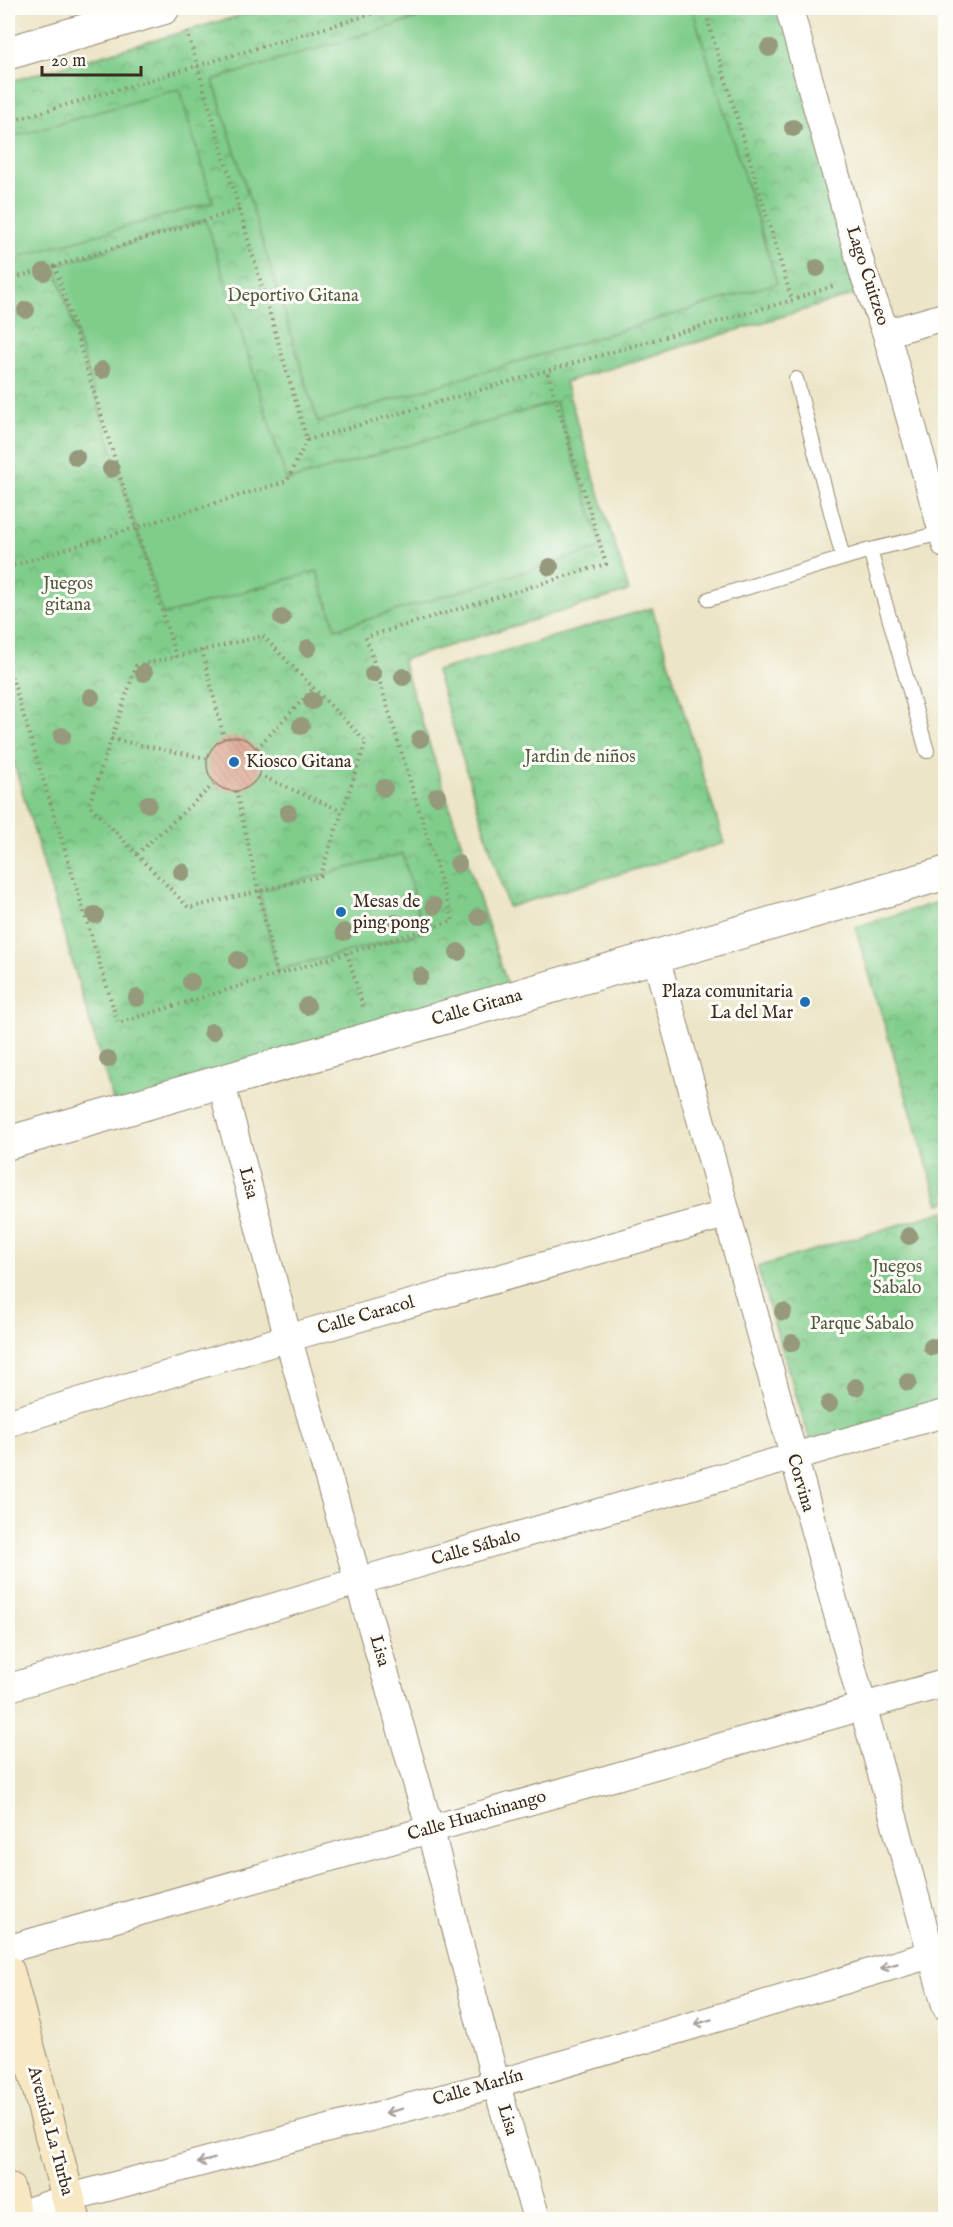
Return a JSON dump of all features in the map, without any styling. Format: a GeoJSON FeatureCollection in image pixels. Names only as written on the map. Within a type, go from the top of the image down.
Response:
{"type":"FeatureCollection","features":[{"type":"Feature","properties":{"kind":"main road","name":"Avenida La Turba"},"geometry":{"type":"LineString","coordinates":[[8,1972],[71,2209]]}},
{"type":"Feature","properties":{"kind":"street","name":"Lago Cuitzeo"},"geometry":{"type":"LineString","coordinates":[[789,8],[864,275],[886,333],[944,539]]}},
{"type":"Feature","properties":{"kind":"street"},"geometry":{"type":"LineString","coordinates":[[9,46],[173,13]]}},
{"type":"Feature","properties":{"kind":"street"},"geometry":{"type":"LineString","coordinates":[[886,333],[945,316]]}},
{"type":"Feature","properties":{"kind":"street","name":"Calle Gitana"},"geometry":{"type":"LineString","coordinates":[[8,1143],[945,873]]}},
{"type":"Feature","properties":{"kind":"street","name":"Corvina"},"geometry":{"type":"LineString","coordinates":[[656,958],[864,1707],[938,1952],[945,2007]]}},
{"type":"Feature","properties":{"kind":"street","name":"Lisa"},"geometry":{"type":"LineString","coordinates":[[221,1082],[288,1338],[430,1829],[496,2084],[537,2220]]}},
{"type":"Feature","properties":{"kind":"street","name":"Calle Caracol"},"geometry":{"type":"LineString","coordinates":[[8,1423],[288,1338],[727,1214]]}},
{"type":"Feature","properties":{"kind":"street","name":"Calle Sábalo"},"geometry":{"type":"LineString","coordinates":[[8,1688],[359,1581],[945,1413]]}},
{"type":"Feature","properties":{"kind":"street","name":"Calle Huachinango"},"geometry":{"type":"LineString","coordinates":[[8,1949],[945,1683]]}},
{"type":"Feature","properties":{"kind":"street","name":"Calle Marlín"},"geometry":{"type":"LineString","coordinates":[[11,2211],[71,2209],[938,1952]]}},
{"type":"Feature","properties":{"kind":"lane"},"geometry":{"type":"LineString","coordinates":[[796,379],[843,558]]}},
{"type":"Feature","properties":{"kind":"lane"},"geometry":{"type":"LineString","coordinates":[[709,599],[870,550],[944,539]]}},
{"type":"Feature","properties":{"kind":"lane"},"geometry":{"type":"LineString","coordinates":[[870,550],[927,751]]}},
{"type":"Feature","properties":{"kind":"path"},"geometry":{"type":"LineString","coordinates":[[8,122],[392,8]]}},
{"type":"Feature","properties":{"kind":"path"},"geometry":{"type":"LineString","coordinates":[[704,8],[792,300]]}},
{"type":"Feature","properties":{"kind":"path"},"geometry":{"type":"LineString","coordinates":[[8,567],[287,481],[307,440],[197,65],[173,13]]}},
{"type":"Feature","properties":{"kind":"path"},"geometry":{"type":"LineString","coordinates":[[8,279],[239,210]]}},
{"type":"Feature","properties":{"kind":"path"},"geometry":{"type":"LineString","coordinates":[[55,266],[176,657]]}},
{"type":"Feature","properties":{"kind":"path"},"geometry":{"type":"LineString","coordinates":[[307,440],[792,300],[864,275]]}},
{"type":"Feature","properties":{"kind":"path"},"geometry":{"type":"LineString","coordinates":[[8,665],[118,1023],[453,921],[366,637],[606,564],[547,371]]}},
{"type":"Feature","properties":{"kind":"path"},"geometry":{"type":"LineString","coordinates":[[263,636],[366,742],[320,876],[189,908],[89,805],[136,666],[202,650],[263,636]]}},
{"type":"Feature","properties":{"kind":"path"},"geometry":{"type":"LineString","coordinates":[[202,650],[224,738]]}},
{"type":"Feature","properties":{"kind":"path"},"geometry":{"type":"LineString","coordinates":[[257,748],[314,688]]}},
{"type":"Feature","properties":{"kind":"path"},"geometry":{"type":"LineString","coordinates":[[111,739],[206,758]]}},
{"type":"Feature","properties":{"kind":"path"},"geometry":{"type":"LineString","coordinates":[[259,775],[342,811]]}},
{"type":"Feature","properties":{"kind":"path"},"geometry":{"type":"LineString","coordinates":[[137,854],[214,784]]}},
{"type":"Feature","properties":{"kind":"path"},"geometry":{"type":"LineString","coordinates":[[236,791],[277,974]]}},
{"type":"Feature","properties":{"kind":"path"},"geometry":{"type":"LineString","coordinates":[[347,953],[372,1037]]}},
{"type":"Feature","properties":{"kind":"green space","name":"Deportivo Gitana"},"geometry":{"type":"Polygon","coordinates":[[[266,8],[790,8],[880,287],[565,382],[629,591],[402,660],[511,996],[116,1111],[8,743],[8,82],[266,8]]]}},
{"type":"Feature","properties":{"kind":"green space"},"geometry":{"type":"Polygon","coordinates":[[[452,8],[692,8],[777,283],[318,422],[213,80],[452,8]]]}},
{"type":"Feature","properties":{"kind":"green space"},"geometry":{"type":"Polygon","coordinates":[[[179,89],[213,202],[8,260],[8,138],[179,89]]]}},
{"type":"Feature","properties":{"kind":"green space"},"geometry":{"type":"Polygon","coordinates":[[[206,220],[287,481],[556,402],[602,548],[336,629],[317,571],[163,615],[55,266],[206,220]]]}},
{"type":"Feature","properties":{"kind":"green space","name":"Jardin de niños"},"geometry":{"type":"Polygon","coordinates":[[[652,608],[724,843],[508,907],[436,671],[652,608]]]}},
{"type":"Feature","properties":{"kind":"green space","name":"Mesas de ping pong"},"geometry":{"type":"Polygon","coordinates":[[[403,854],[423,932],[277,970],[259,891],[403,854]]]}},
{"type":"Feature","properties":{"kind":"green space"},"geometry":{"type":"Polygon","coordinates":[[[945,900],[946,1202],[939,1204],[855,927],[945,900]]]}},
{"type":"Feature","properties":{"kind":"green space","name":"Parque Sabalo"},"geometry":{"type":"Polygon","coordinates":[[[945,1211],[945,1404],[811,1444],[757,1267],[945,1211]]]}},
{"type":"Feature","properties":{"kind":"building","name":"Kiosco Gitana"},"geometry":{"type":"Polygon","coordinates":[[[229,737],[239,737],[249,741],[257,749],[261,764],[257,779],[249,787],[239,791],[229,791],[219,787],[211,779],[207,769],[207,759],[211,749],[219,741],[229,737]]]}},
{"type":"Feature","properties":{"kind":"place","name":"Kiosco Gitana"},"geometry":{"type":"Point","coordinates":[234,762]}},
{"type":"Feature","properties":{"kind":"place","name":"Mesas de ping pong"},"geometry":{"type":"Point","coordinates":[341,912]}},
{"type":"Feature","properties":{"kind":"place","name":"Plaza comunitaria La del Mar"},"geometry":{"type":"Point","coordinates":[805,1002]}},
{"type":"Feature","properties":{"kind":"park label","name":"Juegos gitana"},"geometry":{"type":"Point","coordinates":[68,594]}},
{"type":"Feature","properties":{"kind":"park label","name":"Juegos Sabalo"},"geometry":{"type":"Point","coordinates":[897,1277]}}]}
